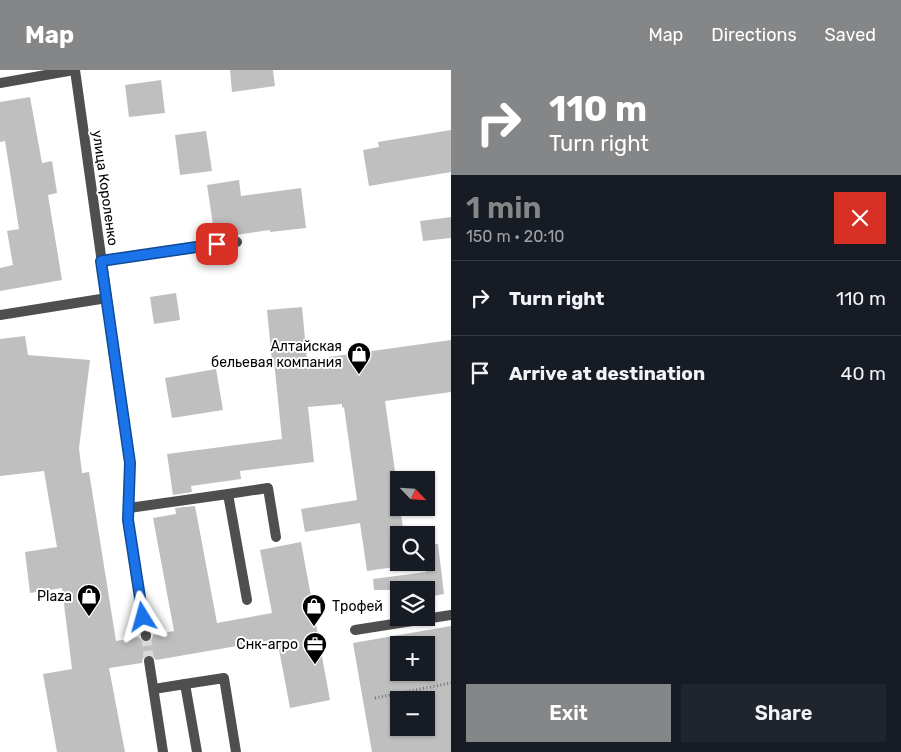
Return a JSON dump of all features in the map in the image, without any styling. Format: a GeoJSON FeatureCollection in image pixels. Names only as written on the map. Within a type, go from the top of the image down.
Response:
{"type":"FeatureCollection","features":[{"type":"Feature","properties":{"kind":"street"},"geometry":{"type":"LineString","coordinates":[[0,82],[74,70]]}},
{"type":"Feature","properties":{"kind":"street","name":"улица Короленко"},"geometry":{"type":"LineString","coordinates":[[74,70],[130,463],[128,520],[146,636]]}},
{"type":"Feature","properties":{"kind":"street"},"geometry":{"type":"LineString","coordinates":[[101,261],[237,242]]}},
{"type":"Feature","properties":{"kind":"street"},"geometry":{"type":"LineString","coordinates":[[0,315],[106,298]]}},
{"type":"Feature","properties":{"kind":"street"},"geometry":{"type":"LineString","coordinates":[[129,508],[268,488],[276,537]]}},
{"type":"Feature","properties":{"kind":"street"},"geometry":{"type":"LineString","coordinates":[[228,494],[246,600]]}},
{"type":"Feature","properties":{"kind":"street"},"geometry":{"type":"LineString","coordinates":[[355,630],[451,615]]}},
{"type":"Feature","properties":{"kind":"street"},"geometry":{"type":"LineString","coordinates":[[149,661],[163,752]]}},
{"type":"Feature","properties":{"kind":"street"},"geometry":{"type":"LineString","coordinates":[[154,689],[224,678],[236,752]]}},
{"type":"Feature","properties":{"kind":"street"},"geometry":{"type":"LineString","coordinates":[[185,684],[196,752]]}},
{"type":"Feature","properties":{"kind":"path"},"geometry":{"type":"LineString","coordinates":[[374,698],[451,683]]}},
{"type":"Feature","properties":{"kind":"building"},"geometry":{"type":"Polygon","coordinates":[[[230,70],[273,70],[275,86],[232,92],[230,70]]]}},
{"type":"Feature","properties":{"kind":"building"},"geometry":{"type":"Polygon","coordinates":[[[161,80],[165,113],[129,117],[125,85],[161,80]]]}},
{"type":"Feature","properties":{"kind":"building"},"geometry":{"type":"Polygon","coordinates":[[[30,97],[42,163],[52,161],[57,193],[48,195],[62,280],[0,291],[0,268],[13,265],[7,231],[19,229],[5,141],[0,142],[0,102],[30,97]]]}},
{"type":"Feature","properties":{"kind":"building"},"geometry":{"type":"Polygon","coordinates":[[[451,130],[451,172],[369,186],[363,150],[379,147],[378,142],[451,130]]]}},
{"type":"Feature","properties":{"kind":"building"},"geometry":{"type":"Polygon","coordinates":[[[206,131],[212,171],[180,175],[175,135],[206,131]]]}},
{"type":"Feature","properties":{"kind":"building"},"geometry":{"type":"Polygon","coordinates":[[[239,180],[241,196],[301,188],[306,228],[270,232],[270,230],[215,238],[207,185],[239,180]]]}},
{"type":"Feature","properties":{"kind":"building"},"geometry":{"type":"Polygon","coordinates":[[[451,217],[451,238],[423,241],[420,221],[451,217]]]}},
{"type":"Feature","properties":{"kind":"building"},"geometry":{"type":"Polygon","coordinates":[[[176,293],[180,320],[154,324],[150,297],[176,293]]]}},
{"type":"Feature","properties":{"kind":"building"},"geometry":{"type":"Polygon","coordinates":[[[302,307],[307,360],[451,340],[451,392],[385,401],[395,471],[390,471],[390,516],[401,516],[403,526],[390,526],[390,568],[367,571],[360,523],[305,532],[301,509],[357,500],[344,407],[342,408],[342,404],[308,407],[314,462],[240,471],[241,479],[191,486],[192,492],[173,495],[167,454],[282,439],[267,310],[302,307]]]}},
{"type":"Feature","properties":{"kind":"building"},"geometry":{"type":"Polygon","coordinates":[[[25,336],[28,355],[90,360],[79,448],[82,473],[89,472],[116,641],[139,637],[143,642],[148,643],[153,635],[174,631],[153,518],[176,514],[175,508],[195,506],[217,623],[272,613],[260,550],[301,542],[330,700],[290,708],[277,639],[156,660],[152,655],[147,654],[143,658],[142,663],[109,668],[125,752],[57,752],[43,674],[72,669],[62,588],[30,593],[25,552],[57,547],[44,471],[0,476],[0,339],[25,336]]]}},
{"type":"Feature","properties":{"kind":"building"},"geometry":{"type":"Polygon","coordinates":[[[216,369],[223,410],[172,418],[165,378],[216,369]]]}},
{"type":"Feature","properties":{"kind":"building"},"geometry":{"type":"Polygon","coordinates":[[[435,544],[438,544],[444,594],[435,596],[435,581],[390,581],[390,590],[374,590],[373,579],[435,571],[435,544]]]}},
{"type":"Feature","properties":{"kind":"building"},"geometry":{"type":"Polygon","coordinates":[[[451,626],[451,752],[372,752],[353,643],[390,637],[390,681],[435,681],[435,636],[393,636],[451,626]]]}},
{"type":"Feature","properties":{"kind":"tunnel"},"geometry":{"type":"LineString","coordinates":[[146,636],[149,661]]}},
{"type":"Feature","properties":{"kind":"place","name":"Алтайская бельевая компания"},"geometry":{"type":"Point","coordinates":[359,375]}},
{"type":"Feature","properties":{"kind":"place","name":"Plaza"},"geometry":{"type":"Point","coordinates":[89,617]}},
{"type":"Feature","properties":{"kind":"place","name":"Трофей"},"geometry":{"type":"Point","coordinates":[314,627]}},
{"type":"Feature","properties":{"kind":"place","name":"Снк-агро"},"geometry":{"type":"Point","coordinates":[315,665]}},
{"type":"Feature","properties":{"kind":"route"},"geometry":{"type":"LineString","coordinates":[[143,617],[128,520],[130,463],[101,261],[217,244]]}}]}
